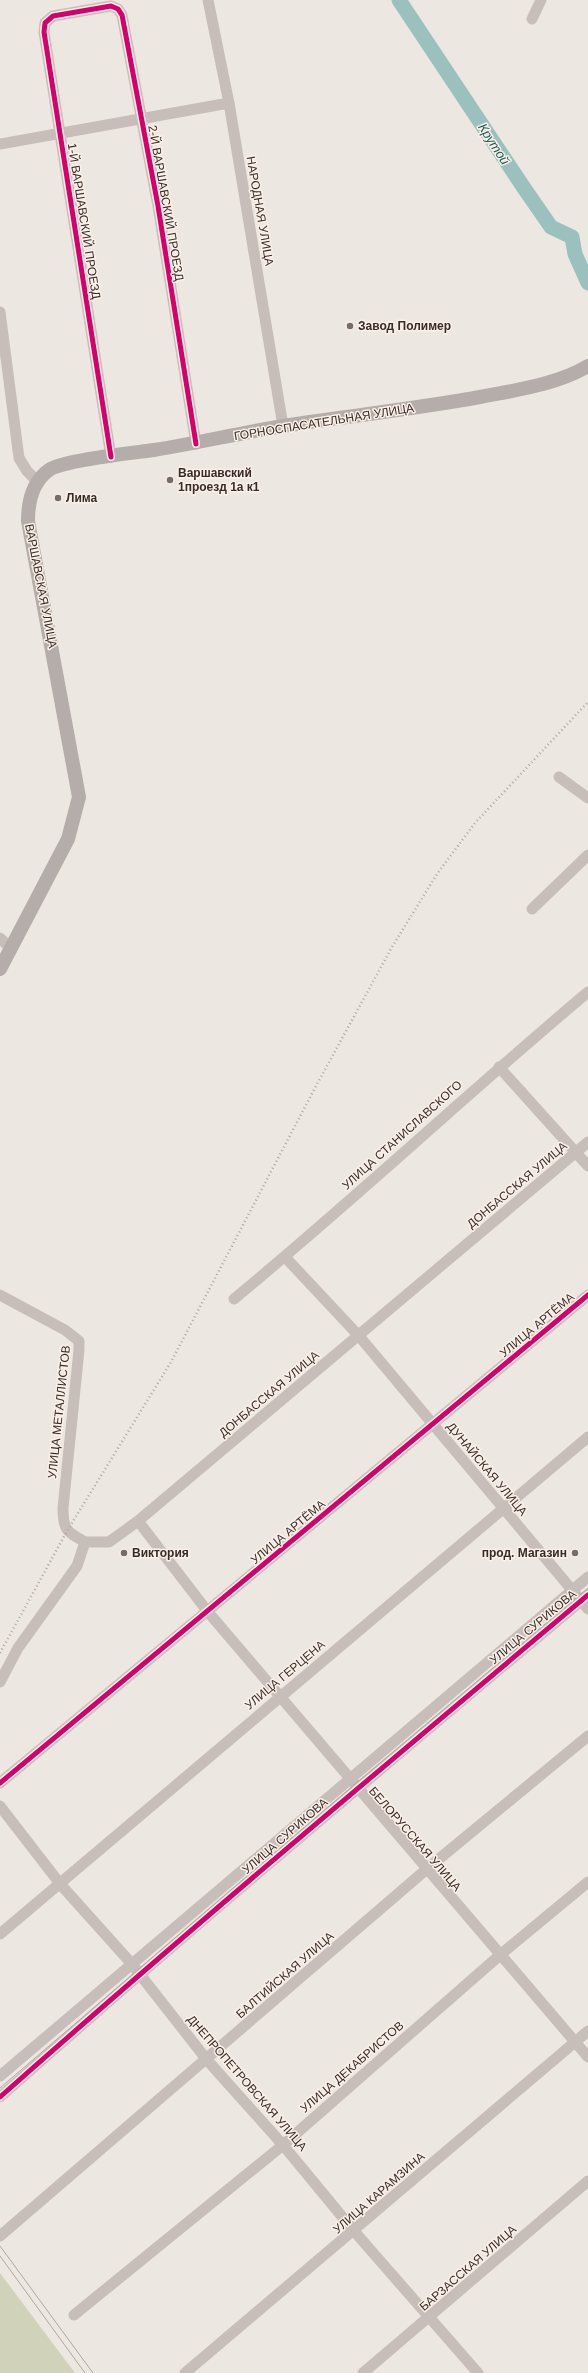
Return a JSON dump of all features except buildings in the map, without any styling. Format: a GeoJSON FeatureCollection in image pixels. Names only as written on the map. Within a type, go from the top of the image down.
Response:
{"type":"FeatureCollection","features":[{"type":"Feature","properties":{"kind":"main road","name":"ГОРНОСПАСАТЕЛЬНАЯ УЛИЦА"},"geometry":{"type":"LineString","coordinates":[[38,482],[51,469],[111,457],[196,444],[283,426],[401,411],[519,390],[556,380],[588,366]]}},
{"type":"Feature","properties":{"kind":"main road","name":"ВАРШАВСКАЯ УЛИЦА"},"geometry":{"type":"LineString","coordinates":[[11,948],[68,839],[79,797],[28,521],[31,493],[38,482]]}},
{"type":"Feature","properties":{"kind":"main road"},"geometry":{"type":"LineString","coordinates":[[0,969],[11,948]]}},
{"type":"Feature","properties":{"kind":"street","name":"НАРОДНАЯ УЛИЦА"},"geometry":{"type":"LineString","coordinates":[[208,0],[229,103],[283,426]]}},
{"type":"Feature","properties":{"kind":"street"},"geometry":{"type":"LineString","coordinates":[[532,19],[541,0]]}},
{"type":"Feature","properties":{"kind":"street","name":"2-Й ВАРШАВСКИЙ ПРОЕЗД"},"geometry":{"type":"LineString","coordinates":[[77,12],[111,6],[118,9],[122,15],[158,206],[196,444]]}},
{"type":"Feature","properties":{"kind":"street","name":"1-Й ВАРШАВСКИЙ ПРОЕЗД"},"geometry":{"type":"LineString","coordinates":[[77,12],[53,16],[45,23],[44,32],[111,457]]}},
{"type":"Feature","properties":{"kind":"street"},"geometry":{"type":"LineString","coordinates":[[0,144],[60,135],[229,103]]}},
{"type":"Feature","properties":{"kind":"street"},"geometry":{"type":"LineString","coordinates":[[0,312],[20,458],[27,471],[38,482]]}},
{"type":"Feature","properties":{"kind":"street"},"geometry":{"type":"LineString","coordinates":[[559,777],[588,798]]}},
{"type":"Feature","properties":{"kind":"street"},"geometry":{"type":"LineString","coordinates":[[532,909],[588,855]]}},
{"type":"Feature","properties":{"kind":"street"},"geometry":{"type":"LineString","coordinates":[[0,938],[11,948]]}},
{"type":"Feature","properties":{"kind":"street","name":"УЛИЦА СТАНИСЛАВСКОГО"},"geometry":{"type":"LineString","coordinates":[[234,1299],[285,1257],[499,1067],[588,992]]}},
{"type":"Feature","properties":{"kind":"street"},"geometry":{"type":"LineString","coordinates":[[499,1067],[588,1166]]}},
{"type":"Feature","properties":{"kind":"street","name":"ДОНБАССКАЯ УЛИЦА"},"geometry":{"type":"LineString","coordinates":[[85,1542],[109,1542],[138,1521],[588,1142]]}},
{"type":"Feature","properties":{"kind":"street","name":"ДУНАЙСКАЯ УЛИЦА"},"geometry":{"type":"LineString","coordinates":[[285,1257],[359,1336],[503,1509],[573,1590],[586,1601]]}},
{"type":"Feature","properties":{"kind":"street","name":"УЛИЦА МЕТАЛЛИСТОВ"},"geometry":{"type":"LineString","coordinates":[[0,1295],[65,1330],[79,1341],[80,1350],[63,1508],[63,1525],[67,1531],[85,1542]]}},
{"type":"Feature","properties":{"kind":"street","name":"УЛИЦА АРТЁМА"},"geometry":{"type":"LineString","coordinates":[[0,1783],[208,1612],[588,1295]]}},
{"type":"Feature","properties":{"kind":"street","name":"УЛИЦА ГЕРЦЕНА"},"geometry":{"type":"LineString","coordinates":[[0,1934],[61,1885],[280,1696],[588,1437]]}},
{"type":"Feature","properties":{"kind":"street","name":"БЕЛОРУССКАЯ УЛИЦА"},"geometry":{"type":"LineString","coordinates":[[138,1521],[208,1612],[588,2056]]}},
{"type":"Feature","properties":{"kind":"street"},"geometry":{"type":"LineString","coordinates":[[0,1682],[18,1648],[76,1566],[85,1542]]}},
{"type":"Feature","properties":{"kind":"street","name":"УЛИЦА СУРИКОВА"},"geometry":{"type":"LineString","coordinates":[[0,2076],[350,1777],[588,1577]]}},
{"type":"Feature","properties":{"kind":"street","name":"УЛИЦА СУРИКОВА"},"geometry":{"type":"LineString","coordinates":[[0,2098],[139,1974],[357,1787],[586,1601]]}},
{"type":"Feature","properties":{"kind":"street","name":"БАЛТИЙСКАЯ УЛИЦА"},"geometry":{"type":"LineString","coordinates":[[0,2236],[207,2060],[428,1868],[588,1736]]}},
{"type":"Feature","properties":{"kind":"street","name":"ДНЕПРОПЕТРОВСКАЯ УЛИЦА"},"geometry":{"type":"LineString","coordinates":[[0,1806],[61,1885],[131,1963],[207,2060],[283,2144],[354,2231],[478,2373]]}},
{"type":"Feature","properties":{"kind":"street","name":"УЛИЦА ДЕКАБРИСТОВ"},"geometry":{"type":"LineString","coordinates":[[74,2315],[283,2144],[500,1955],[588,1882]]}},
{"type":"Feature","properties":{"kind":"street","name":"УЛИЦА КАРАМЗИНА"},"geometry":{"type":"LineString","coordinates":[[185,2373],[588,2031]]}},
{"type":"Feature","properties":{"kind":"street","name":"БАРЗАССКАЯ УЛИЦА"},"geometry":{"type":"LineString","coordinates":[[363,2373],[429,2318],[588,2180]]}},
{"type":"Feature","properties":{"kind":"green space"},"geometry":{"type":"Polygon","coordinates":[[[0,2273],[75,2373],[0,2373],[0,2273]]]}},
{"type":"Feature","properties":{"kind":"waterway","name":"Крутой"},"geometry":{"type":"LineString","coordinates":[[399,0],[551,227],[572,237],[575,254],[588,283]]}},
{"type":"Feature","properties":{"kind":"tram line"},"geometry":{"type":"LineString","coordinates":[[0,2088],[355,1784],[588,1588]]}},
{"type":"Feature","properties":{"kind":"tram line"},"geometry":{"type":"LineString","coordinates":[[0,2246],[93,2373]]}},
{"type":"Feature","properties":{"kind":"tram line"},"geometry":{"type":"LineString","coordinates":[[0,2256],[85,2373]]}},
{"type":"Feature","properties":{"kind":"railway"},"geometry":{"type":"LineString","coordinates":[[0,1653],[67,1531],[171,1362],[316,1086],[392,947],[437,874],[475,823],[588,702]]}},
{"type":"Feature","properties":{"kind":"cycle path"},"geometry":{"type":"LineString","coordinates":[[111,457],[44,32],[45,23],[53,16],[111,6],[118,9],[122,15],[158,206],[196,444]]}},
{"type":"Feature","properties":{"kind":"cycle path"},"geometry":{"type":"LineString","coordinates":[[0,1783],[588,1295]]}},
{"type":"Feature","properties":{"kind":"cycle path"},"geometry":{"type":"LineString","coordinates":[[0,2097],[219,1907],[588,1595]]}},
{"type":"Feature","properties":{"kind":"place","name":"Завод Полимер"},"geometry":{"type":"Point","coordinates":[350,326]}},
{"type":"Feature","properties":{"kind":"place","name":"Варшавский 1проезд 1а к1"},"geometry":{"type":"Point","coordinates":[170,480]}},
{"type":"Feature","properties":{"kind":"place","name":"Лима"},"geometry":{"type":"Point","coordinates":[58,498]}},
{"type":"Feature","properties":{"kind":"place","name":"Виктория"},"geometry":{"type":"Point","coordinates":[124,1553]}},
{"type":"Feature","properties":{"kind":"place","name":"прод. Магазин"},"geometry":{"type":"Point","coordinates":[575,1553]}}]}
